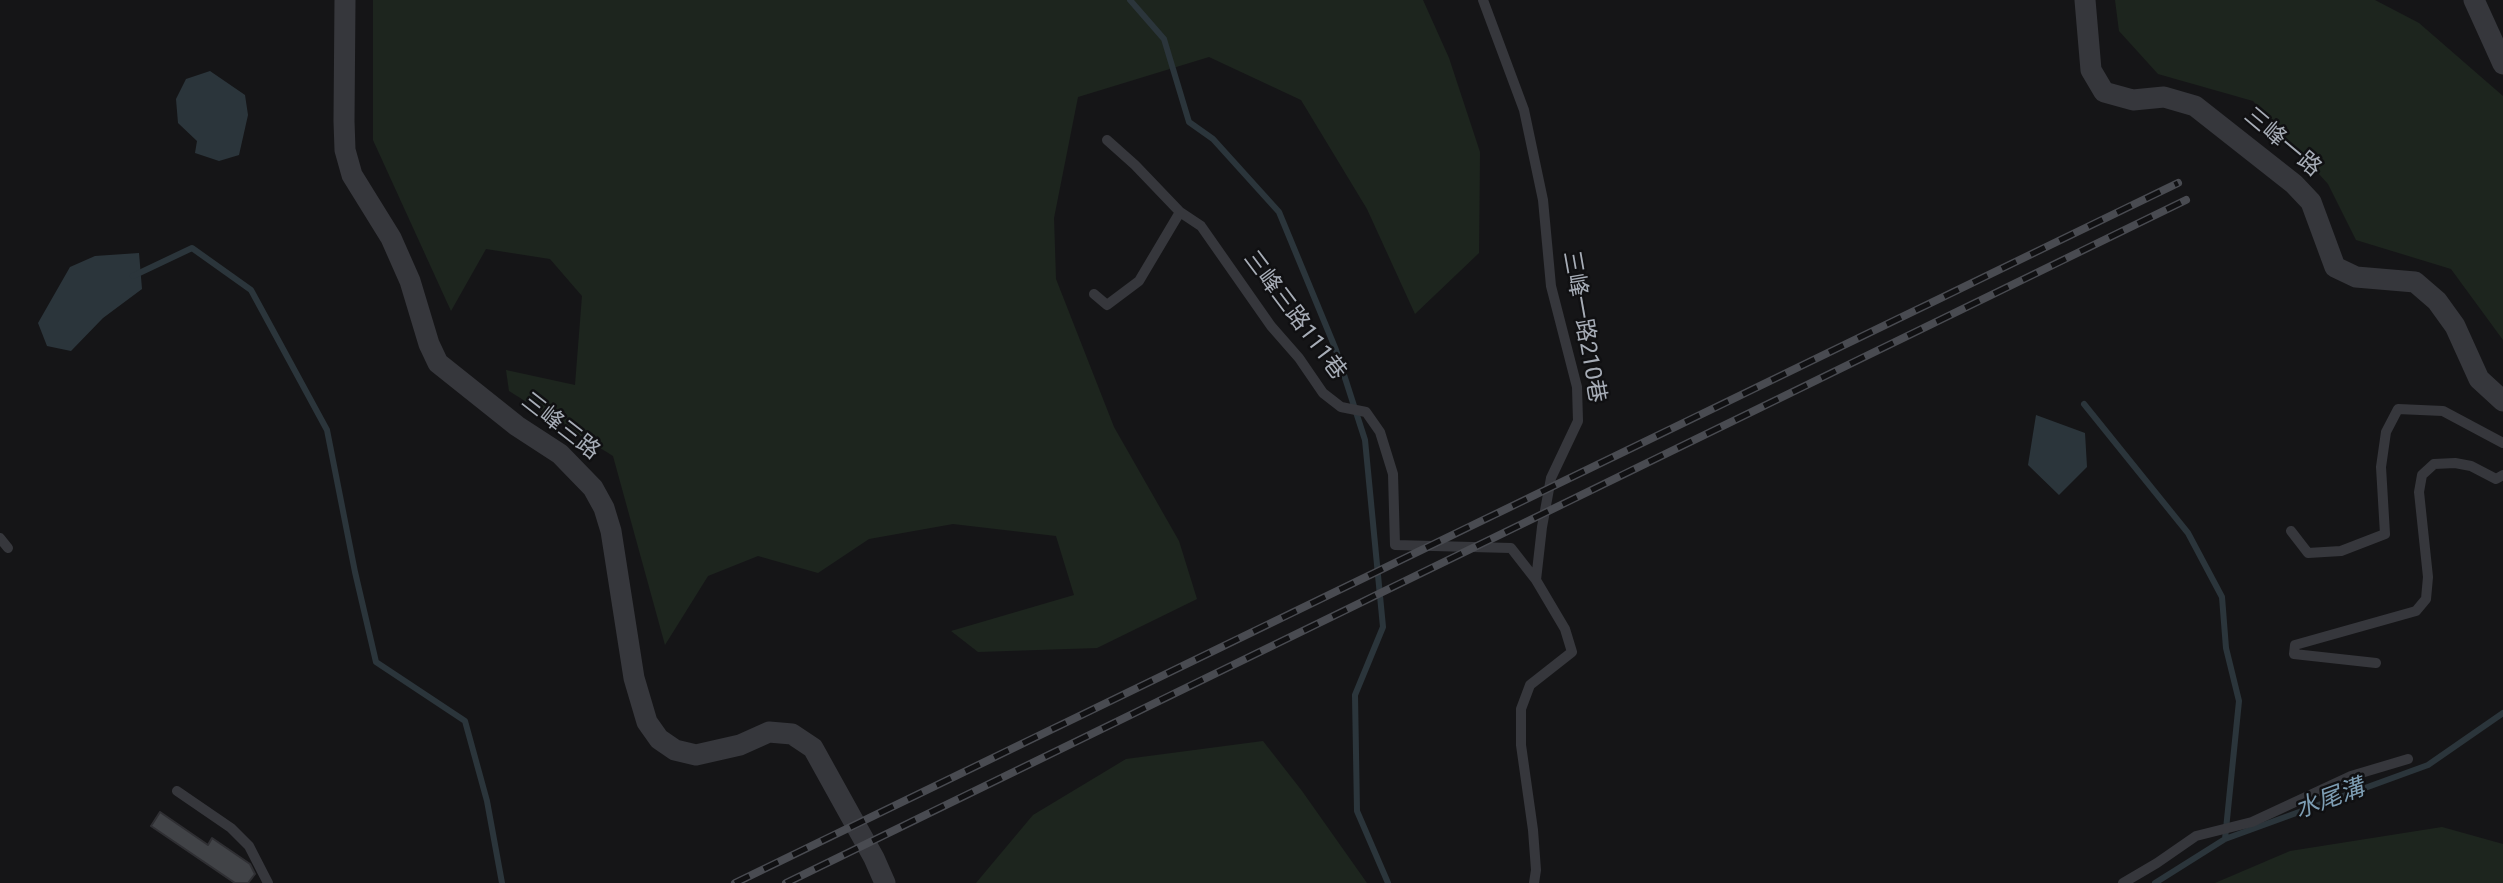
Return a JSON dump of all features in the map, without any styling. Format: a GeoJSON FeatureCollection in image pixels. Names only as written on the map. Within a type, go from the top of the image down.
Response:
{"type":"FeatureCollection","features":[{"type":"Feature","properties":{"kind":"street","name":"三峰三路"},"geometry":{"type":"LineString","coordinates":[[345,0],[345,150],[352,174],[391,238],[410,281],[429,344],[438,363],[517,426],[560,454],[593,488],[604,508],[611,531],[634,678],[647,722],[659,739],[675,751],[695,755],[740,744],[769,732],[792,734],[813,748],[885,883]]}},
{"type":"Feature","properties":{"kind":"street","name":"三峰一路"},"geometry":{"type":"LineString","coordinates":[[2085,0],[2091,70],[2104,92],[2133,100],[2164,97],[2195,106],[2294,184],[2311,202],[2335,267],[2356,277],[2415,282],[2437,301],[2455,326],[2479,379],[2503,401]]}},
{"type":"Feature","properties":{"kind":"street"},"geometry":{"type":"LineString","coordinates":[[2474,0],[2503,64]]}},
{"type":"Feature","properties":{"kind":"lane","name":"三峰一路210巷"},"geometry":{"type":"LineString","coordinates":[[1483,0],[1524,110],[1543,200],[1551,285],[1577,387],[1578,421],[1551,478],[1536,580]]}},
{"type":"Feature","properties":{"kind":"lane","name":"三峰三路111巷"},"geometry":{"type":"LineString","coordinates":[[1107,140],[1180,212],[1201,226],[1271,326],[1299,358],[1323,393],[1341,407],[1366,412],[1380,432],[1393,474],[1395,545],[1511,548],[1536,580],[1566,629],[1572,652],[1530,685],[1521,709],[1521,745],[1536,870],[1534,883]]}},
{"type":"Feature","properties":{"kind":"lane"},"geometry":{"type":"LineString","coordinates":[[1094,294],[1107,305],[1139,281],[1180,212]]}},
{"type":"Feature","properties":{"kind":"lane"},"geometry":{"type":"LineString","coordinates":[[2291,531],[2308,553],[2341,551],[2385,534],[2381,467],[2386,432],[2398,409],[2443,411],[2503,443]]}},
{"type":"Feature","properties":{"kind":"lane"},"geometry":{"type":"LineString","coordinates":[[2376,663],[2294,654],[2295,645],[2416,611],[2426,599],[2428,577],[2419,492],[2422,475],[2434,464],[2455,463],[2471,466],[2496,479],[2503,475]]}},
{"type":"Feature","properties":{"kind":"lane"},"geometry":{"type":"LineString","coordinates":[[0,538],[8,548]]}},
{"type":"Feature","properties":{"kind":"lane"},"geometry":{"type":"LineString","coordinates":[[2123,883],[2196,836],[2252,822],[2351,776],[2408,760]]}},
{"type":"Feature","properties":{"kind":"lane"},"geometry":{"type":"LineString","coordinates":[[177,791],[231,828],[248,846],[268,883]]}},
{"type":"Feature","properties":{"kind":"shaded area"},"geometry":{"type":"Polygon","coordinates":[[[373,0],[1423,0],[1449,58],[1480,152],[1479,253],[1415,314],[1367,209],[1301,100],[1209,57],[1078,97],[1054,218],[1056,279],[1114,427],[1179,541],[1197,599],[1097,648],[978,652],[951,631],[1074,595],[1056,536],[953,524],[869,539],[818,573],[758,556],[708,576],[665,645],[613,456],[509,391],[506,370],[575,385],[582,296],[550,259],[486,249],[451,311],[373,140],[373,0]]]}},
{"type":"Feature","properties":{"kind":"shaded area"},"geometry":{"type":"Polygon","coordinates":[[[2115,0],[2375,0],[2419,23],[2503,96],[2503,340],[2451,269],[2356,240],[2328,184],[2253,101],[2158,74],[2119,31],[2115,0]]]}},
{"type":"Feature","properties":{"kind":"shaded area"},"geometry":{"type":"Polygon","coordinates":[[[210,71],[245,95],[248,115],[239,155],[219,161],[195,153],[197,141],[178,123],[176,99],[186,79],[210,71]]]}},
{"type":"Feature","properties":{"kind":"shaded area"},"geometry":{"type":"Polygon","coordinates":[[[139,253],[142,289],[103,318],[71,351],[47,346],[38,323],[70,267],[95,256],[139,253]]]}},
{"type":"Feature","properties":{"kind":"shaded area"},"geometry":{"type":"Polygon","coordinates":[[[2036,415],[2085,433],[2087,467],[2059,495],[2028,465],[2036,415]]]}},
{"type":"Feature","properties":{"kind":"shaded area"},"geometry":{"type":"Polygon","coordinates":[[[1263,741],[1367,883],[976,883],[1033,815],[1126,759],[1263,741]]]}},
{"type":"Feature","properties":{"kind":"shaded area"},"geometry":{"type":"Polygon","coordinates":[[[2442,827],[2503,844],[2503,883],[2215,883],[2290,851],[2442,827]]]}},
{"type":"Feature","properties":{"kind":"building"},"geometry":{"type":"Polygon","coordinates":[[[160,812],[208,845],[212,838],[250,864],[255,874],[248,883],[235,883],[151,826],[160,812]]]}},
{"type":"Feature","properties":{"kind":"waterway"},"geometry":{"type":"LineString","coordinates":[[1130,0],[1164,39],[1189,122],[1213,139],[1279,212],[1336,350],[1365,440],[1383,627],[1355,695],[1357,811],[1388,883]]}},
{"type":"Feature","properties":{"kind":"waterway"},"geometry":{"type":"LineString","coordinates":[[133,276],[192,248],[251,290],[327,430],[376,662],[465,721],[487,801],[502,883]]}},
{"type":"Feature","properties":{"kind":"waterway"},"geometry":{"type":"LineString","coordinates":[[2084,404],[2188,533],[2222,597],[2226,648],[2239,701],[2225,839]]}},
{"type":"Feature","properties":{"kind":"waterway","name":"水尾溝"},"geometry":{"type":"LineString","coordinates":[[2155,883],[2225,839],[2428,765],[2503,713]]}},
{"type":"Feature","properties":{"kind":"railway"},"geometry":{"type":"LineString","coordinates":[[735,883],[2178,183]]}},
{"type":"Feature","properties":{"kind":"railway"},"geometry":{"type":"LineString","coordinates":[[786,883],[2186,200]]}}]}
